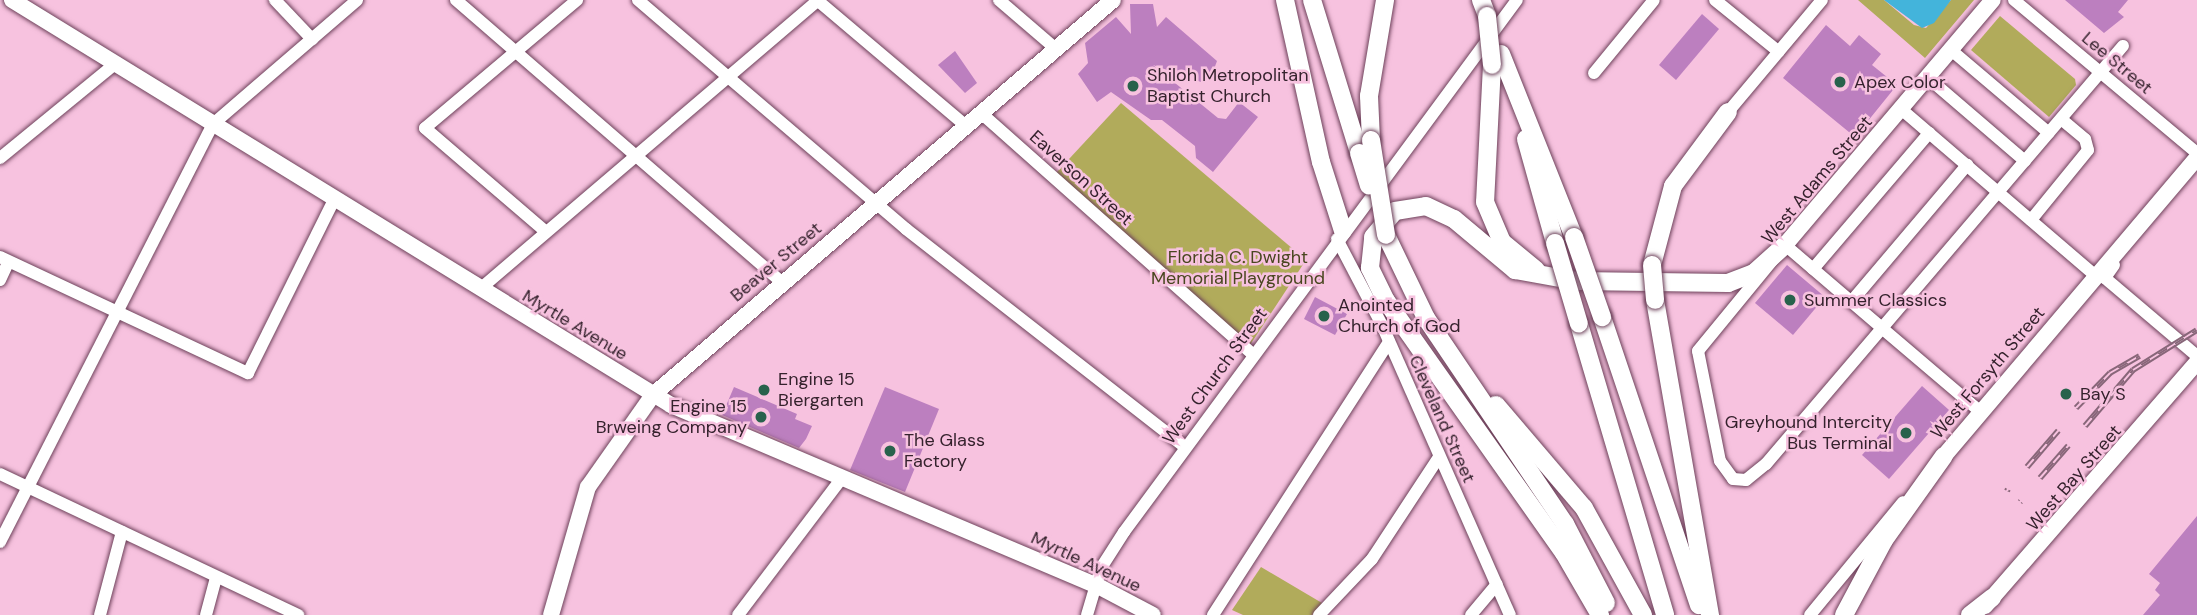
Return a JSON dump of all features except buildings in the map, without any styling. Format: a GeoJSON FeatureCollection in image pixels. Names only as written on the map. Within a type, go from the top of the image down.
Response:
{"type":"FeatureCollection","features":[{"type":"Feature","properties":{"kind":"highway"},"geometry":{"type":"LineString","coordinates":[[1285,0],[1340,235]]}},
{"type":"Feature","properties":{"kind":"highway"},"geometry":{"type":"LineString","coordinates":[[1312,0],[1365,146],[1386,235],[1416,301],[1570,532],[1611,615]]}},
{"type":"Feature","properties":{"kind":"highway"},"geometry":{"type":"LineString","coordinates":[[1365,146],[1369,96],[1385,0]]}},
{"type":"Feature","properties":{"kind":"highway"},"geometry":{"type":"LineString","coordinates":[[1484,8],[1496,59],[1555,243],[1665,615]]}},
{"type":"Feature","properties":{"kind":"highway"},"geometry":{"type":"LineString","coordinates":[[1496,59],[1574,237],[1702,615]]}},
{"type":"Feature","properties":{"kind":"highway"},"geometry":{"type":"LineString","coordinates":[[1496,59],[1484,187],[1488,216],[1502,242],[1523,262],[1576,281]]}},
{"type":"Feature","properties":{"kind":"highway"},"geometry":{"type":"LineString","coordinates":[[1710,615],[1655,300],[1652,265],[1673,186],[1728,112]]}},
{"type":"Feature","properties":{"kind":"highway"},"geometry":{"type":"LineString","coordinates":[[1600,615],[1564,553],[1386,301],[1372,274],[1369,249],[1395,211],[1426,206],[1454,219],[1515,270],[1576,281],[1728,283],[1754,272],[1785,245]]}},
{"type":"Feature","properties":{"kind":"highway"},"geometry":{"type":"LineString","coordinates":[[1448,349],[1573,492],[1605,540],[1643,615]]}},
{"type":"Feature","properties":{"kind":"highway"},"geometry":{"type":"LineString","coordinates":[[1844,615],[1884,540],[1944,456]]}},
{"type":"Feature","properties":{"kind":"highway"},"geometry":{"type":"LineString","coordinates":[[1970,615],[1992,598]]}},
{"type":"Feature","properties":{"kind":"main road","name":"Myrtle Avenue"},"geometry":{"type":"LineString","coordinates":[[12,0],[653,395],[842,478],[1096,584],[1153,615]]}},
{"type":"Feature","properties":{"kind":"main road","name":"Beaver Street"},"geometry":{"type":"LineString","coordinates":[[551,615],[588,486],[653,395],[1113,0]]}},
{"type":"Feature","properties":{"kind":"main road","name":"West Adams Street"},"geometry":{"type":"LineString","coordinates":[[1785,245],[1993,0]]}},
{"type":"Feature","properties":{"kind":"main road","name":"West Forsyth Street"},"geometry":{"type":"LineString","coordinates":[[1944,456],[2100,276],[2197,156]]}},
{"type":"Feature","properties":{"kind":"main road","name":"West Bay Street"},"geometry":{"type":"LineString","coordinates":[[1977,615],[2197,362]]}},
{"type":"Feature","properties":{"kind":"street"},"geometry":{"type":"LineString","coordinates":[[275,0],[312,39]]}},
{"type":"Feature","properties":{"kind":"street"},"geometry":{"type":"LineString","coordinates":[[0,542],[212,124],[357,0]]}},
{"type":"Feature","properties":{"kind":"street"},"geometry":{"type":"LineString","coordinates":[[456,0],[782,282]]}},
{"type":"Feature","properties":{"kind":"street"},"geometry":{"type":"LineString","coordinates":[[545,232],[425,128],[577,0]]}},
{"type":"Feature","properties":{"kind":"street"},"geometry":{"type":"LineString","coordinates":[[638,0],[874,203],[1185,447]]}},
{"type":"Feature","properties":{"kind":"street"},"geometry":{"type":"LineString","coordinates":[[480,289],[818,0],[966,126]]}},
{"type":"Feature","properties":{"kind":"street"},"geometry":{"type":"LineString","coordinates":[[999,0],[1056,49]]}},
{"type":"Feature","properties":{"kind":"street","name":"West Church Street"},"geometry":{"type":"LineString","coordinates":[[1087,615],[1096,584],[1124,532],[1252,354],[1517,0]]}},
{"type":"Feature","properties":{"kind":"street"},"geometry":{"type":"LineString","coordinates":[[1594,73],[1654,0]]}},
{"type":"Feature","properties":{"kind":"street"},"geometry":{"type":"LineString","coordinates":[[1716,0],[1779,52]]}},
{"type":"Feature","properties":{"kind":"street"},"geometry":{"type":"LineString","coordinates":[[1728,112],[1822,0]]}},
{"type":"Feature","properties":{"kind":"street","name":"Lee Street"},"geometry":{"type":"LineString","coordinates":[[2014,0],[2197,156]]}},
{"type":"Feature","properties":{"kind":"street"},"geometry":{"type":"LineString","coordinates":[[1882,328],[2123,46]]}},
{"type":"Feature","properties":{"kind":"street"},"geometry":{"type":"LineString","coordinates":[[1951,50],[2049,133]]}},
{"type":"Feature","properties":{"kind":"street"},"geometry":{"type":"LineString","coordinates":[[0,158],[115,64]]}},
{"type":"Feature","properties":{"kind":"street"},"geometry":{"type":"LineString","coordinates":[[1927,77],[2025,161]]}},
{"type":"Feature","properties":{"kind":"street"},"geometry":{"type":"LineString","coordinates":[[1901,108],[2031,220],[2197,356]]}},
{"type":"Feature","properties":{"kind":"street","name":"Eaverson Street"},"geometry":{"type":"LineString","coordinates":[[981,113],[1252,354]]}},
{"type":"Feature","properties":{"kind":"street"},"geometry":{"type":"LineString","coordinates":[[2031,220],[2087,154],[2087,142],[2061,119]]}},
{"type":"Feature","properties":{"kind":"street"},"geometry":{"type":"LineString","coordinates":[[1812,269],[1929,133]]}},
{"type":"Feature","properties":{"kind":"street"},"geometry":{"type":"LineString","coordinates":[[1851,302],[1967,165]]}},
{"type":"Feature","properties":{"kind":"street"},"geometry":{"type":"LineString","coordinates":[[0,281],[4,260],[117,315],[248,373],[335,198]]}},
{"type":"Feature","properties":{"kind":"street","name":"Cleveland Street"},"geometry":{"type":"LineString","coordinates":[[1340,235],[1510,615]]}},
{"type":"Feature","properties":{"kind":"street"},"geometry":{"type":"LineString","coordinates":[[1785,245],[1981,412]]}},
{"type":"Feature","properties":{"kind":"street","name":"West Adams Street"},"geometry":{"type":"LineString","coordinates":[[1785,245],[1699,351],[1720,461],[1737,481],[1761,469],[1882,328]]}},
{"type":"Feature","properties":{"kind":"street"},"geometry":{"type":"LineString","coordinates":[[1213,615],[1389,342]]}},
{"type":"Feature","properties":{"kind":"street","name":"West Forsyth Street"},"geometry":{"type":"LineString","coordinates":[[1810,615],[1944,456]]}},
{"type":"Feature","properties":{"kind":"street"},"geometry":{"type":"LineString","coordinates":[[1319,615],[1372,559],[1439,457]]}},
{"type":"Feature","properties":{"kind":"street"},"geometry":{"type":"LineString","coordinates":[[0,474],[298,615]]}},
{"type":"Feature","properties":{"kind":"street"},"geometry":{"type":"LineString","coordinates":[[738,615],[842,478]]}},
{"type":"Feature","properties":{"kind":"street"},"geometry":{"type":"LineString","coordinates":[[100,615],[122,533]]}},
{"type":"Feature","properties":{"kind":"street"},"geometry":{"type":"LineString","coordinates":[[206,615],[216,577]]}},
{"type":"Feature","properties":{"kind":"street"},"geometry":{"type":"LineString","coordinates":[[1471,615],[1497,584]]}},
{"type":"Feature","properties":{"kind":"green space"},"geometry":{"type":"Polygon","coordinates":[[[1858,0],[1884,0],[1914,25],[1926,28],[1951,0],[1974,0],[1925,58],[1858,0]]]}},
{"type":"Feature","properties":{"kind":"green space"},"geometry":{"type":"Polygon","coordinates":[[[2000,16],[2075,79],[2076,85],[2049,117],[1971,50],[2000,16]]]}},
{"type":"Feature","properties":{"kind":"green space","name":"Florida C. Dwight Memorial Playground"},"geometry":{"type":"Polygon","coordinates":[[[1121,103],[1306,260],[1250,345],[1056,173],[1121,103]]]}},
{"type":"Feature","properties":{"kind":"green space"},"geometry":{"type":"Polygon","coordinates":[[[1261,567],[1322,603],[1312,615],[1243,615],[1232,610],[1261,567]]]}},
{"type":"Feature","properties":{"kind":"water"},"geometry":{"type":"Polygon","coordinates":[[[1884,0],[1951,0],[1934,23],[1922,28],[1884,0]]]}},
{"type":"Feature","properties":{"kind":"railway"},"geometry":{"type":"LineString","coordinates":[[2085,426],[2133,370],[2197,330]]}},
{"type":"Feature","properties":{"kind":"railway"},"geometry":{"type":"LineString","coordinates":[[2076,408],[2110,373],[2139,356]]}},
{"type":"Feature","properties":{"kind":"railway"},"geometry":{"type":"LineString","coordinates":[[2027,467],[2058,431]]}},
{"type":"Feature","properties":{"kind":"railway"},"geometry":{"type":"LineString","coordinates":[[2040,478],[2068,446]]}},
{"type":"Feature","properties":{"kind":"place","name":"Apex Color"},"geometry":{"type":"Point","coordinates":[1840,82]}},
{"type":"Feature","properties":{"kind":"place","name":"Shiloh Metropolitan Baptist Church"},"geometry":{"type":"Point","coordinates":[1133,86]}},
{"type":"Feature","properties":{"kind":"place","name":"Summer Classics"},"geometry":{"type":"Point","coordinates":[1790,300]}},
{"type":"Feature","properties":{"kind":"place","name":"Anointed Church of God"},"geometry":{"type":"Point","coordinates":[1324,316]}},
{"type":"Feature","properties":{"kind":"place","name":"Engine 15 Biergarten"},"geometry":{"type":"Point","coordinates":[764,390]}},
{"type":"Feature","properties":{"kind":"place","name":"Bay S"},"geometry":{"type":"Point","coordinates":[2066,394]}},
{"type":"Feature","properties":{"kind":"place","name":"Engine 15 Brweing Company"},"geometry":{"type":"Point","coordinates":[761,417]}},
{"type":"Feature","properties":{"kind":"place","name":"Greyhound Intercity Bus Terminal"},"geometry":{"type":"Point","coordinates":[1906,433]}},
{"type":"Feature","properties":{"kind":"place","name":"The Glass Factory"},"geometry":{"type":"Point","coordinates":[890,451]}}]}
